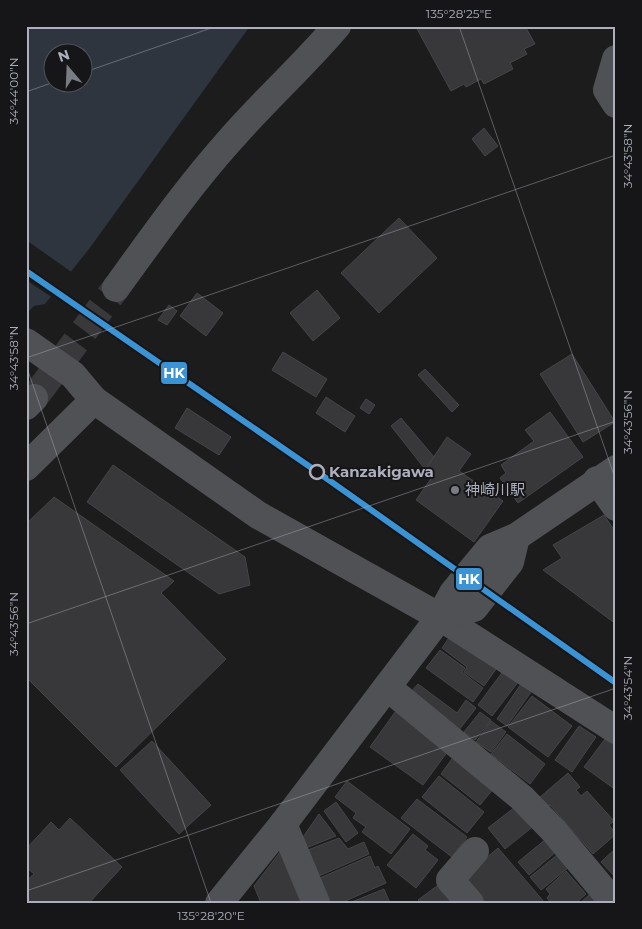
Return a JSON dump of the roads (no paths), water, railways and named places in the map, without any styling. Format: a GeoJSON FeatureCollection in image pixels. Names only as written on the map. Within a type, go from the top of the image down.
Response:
{"type":"FeatureCollection","features":[{"type":"Feature","properties":{"kind":"street"},"geometry":{"type":"LineString","coordinates":[[116,288],[189,187],[231,138],[304,64],[336,26]]}},
{"type":"Feature","properties":{"kind":"street"},"geometry":{"type":"LineString","coordinates":[[616,59],[607,90],[616,104]]}},
{"type":"Feature","properties":{"kind":"street"},"geometry":{"type":"LineString","coordinates":[[26,342],[73,375],[94,400],[258,515],[440,616],[616,730]]}},
{"type":"Feature","properties":{"kind":"street"},"geometry":{"type":"LineString","coordinates":[[26,467],[94,400]]}},
{"type":"Feature","properties":{"kind":"street"},"geometry":{"type":"LineString","coordinates":[[219,903],[283,824],[440,616],[453,593],[490,548],[516,537],[606,475],[616,507]]}},
{"type":"Feature","properties":{"kind":"street"},"geometry":{"type":"LineString","coordinates":[[387,687],[522,798],[554,831],[614,903]]}},
{"type":"Feature","properties":{"kind":"street"},"geometry":{"type":"LineString","coordinates":[[283,824],[316,903]]}},
{"type":"Feature","properties":{"kind":"street"},"geometry":{"type":"LineString","coordinates":[[470,903],[450,880],[475,851]]}},
{"type":"Feature","properties":{"kind":"tunnel"},"geometry":{"type":"LineString","coordinates":[[34,398],[116,288]]}},
{"type":"Feature","properties":{"kind":"place","name":"Kanzakigawa"},"geometry":{"type":"Point","coordinates":[317,472]}},
{"type":"Feature","properties":{"kind":"place","name":"神崎川駅"},"geometry":{"type":"Point","coordinates":[455,490]}}]}
